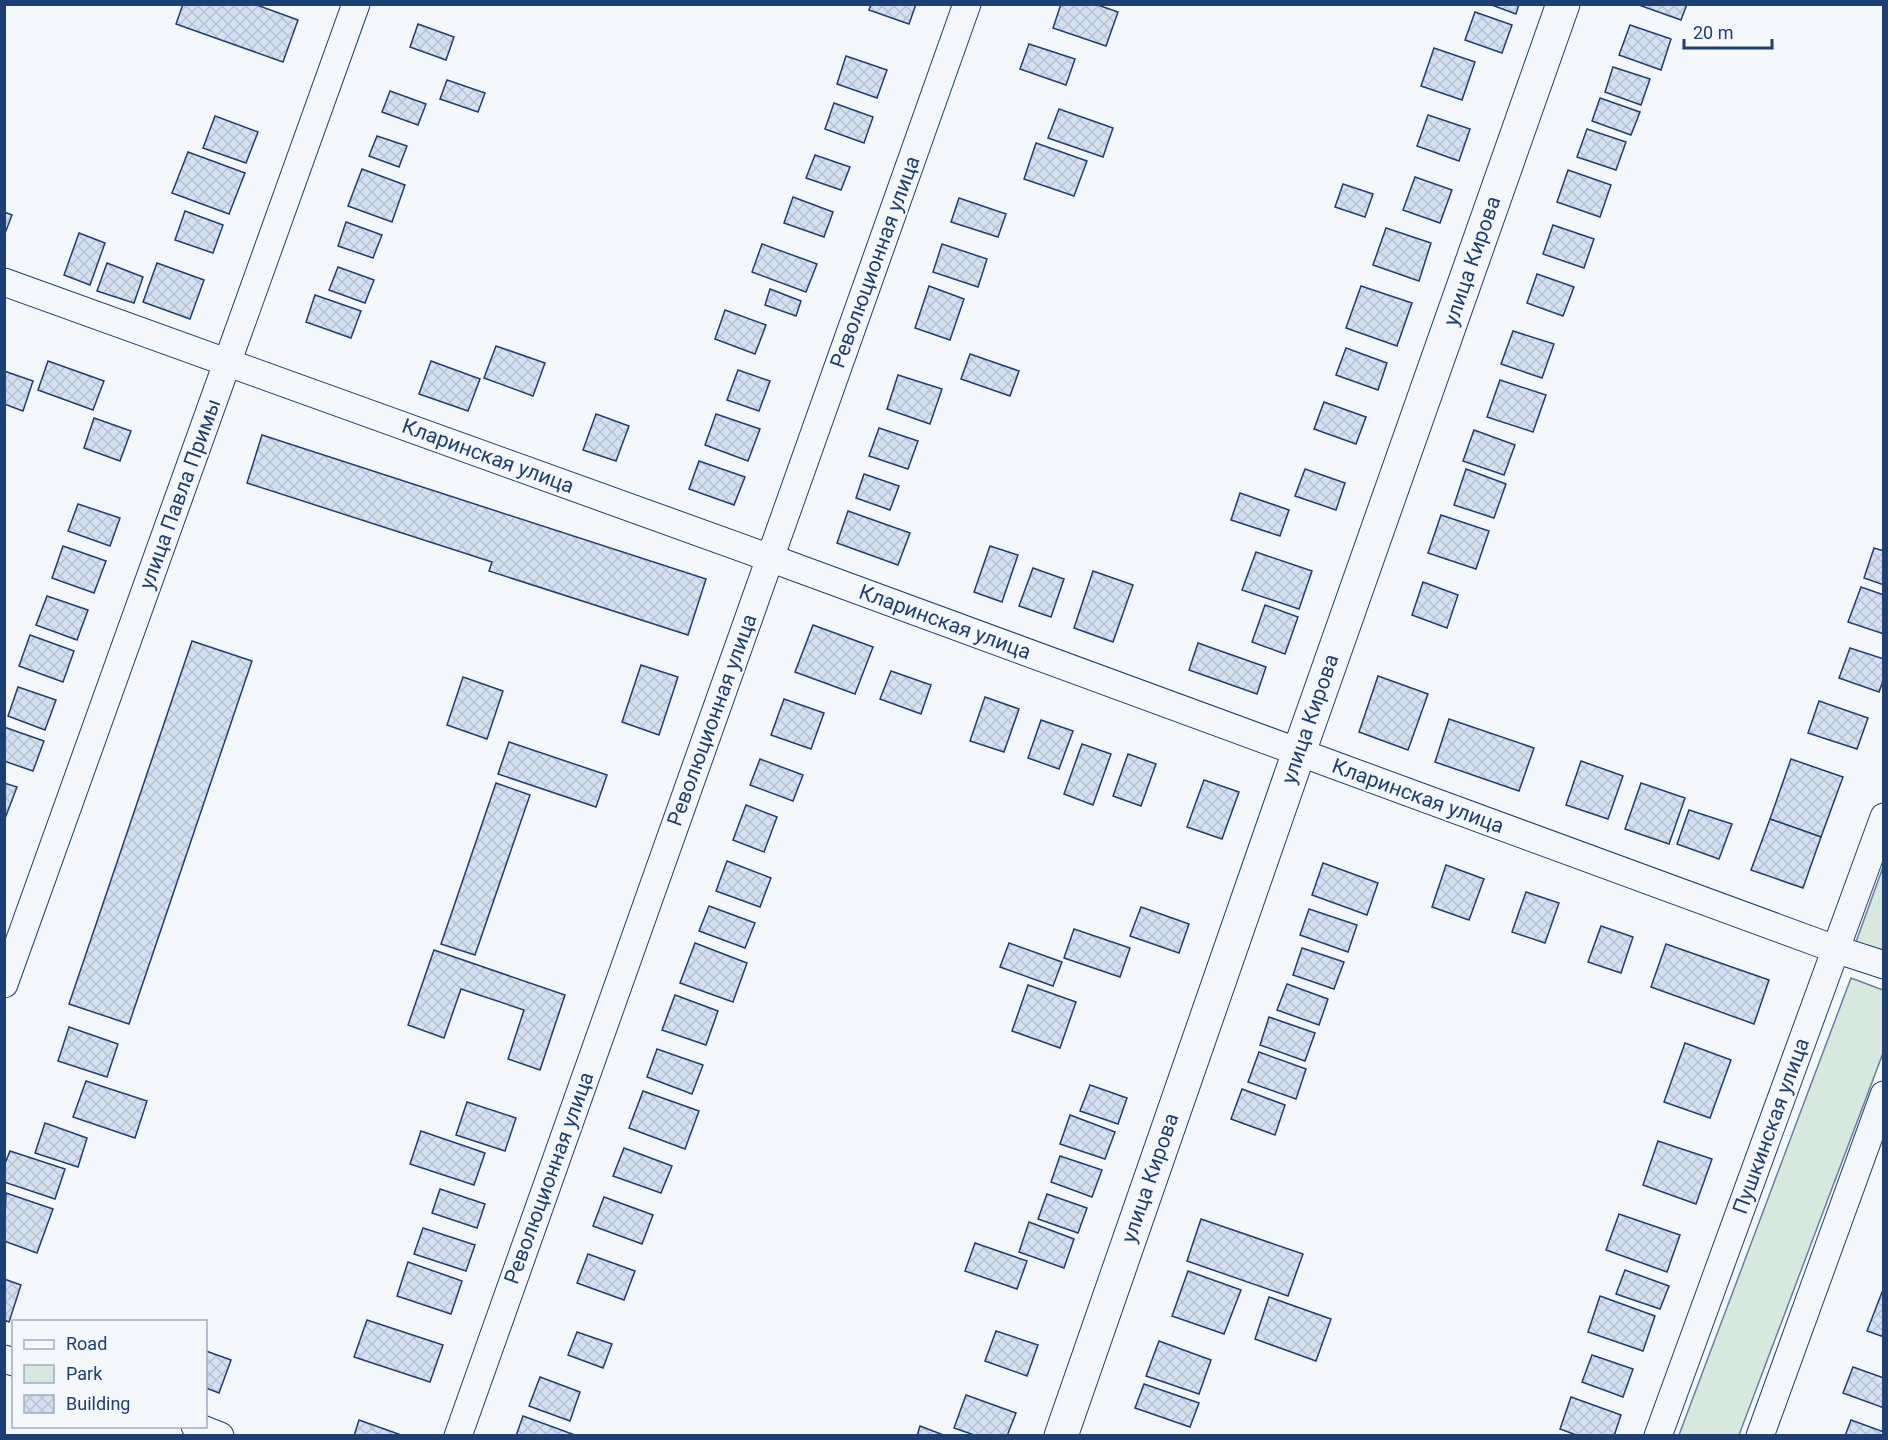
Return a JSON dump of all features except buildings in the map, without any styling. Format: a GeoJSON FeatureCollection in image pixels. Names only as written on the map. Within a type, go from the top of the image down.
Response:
{"type":"FeatureCollection","features":[{"type":"Feature","properties":{"kind":"street","name":"улица Павла Примы"},"geometry":{"type":"LineString","coordinates":[[4,984],[356,4]]}},
{"type":"Feature","properties":{"kind":"street","name":"Революционная улица"},"geometry":{"type":"LineString","coordinates":[[458,1436],[967,4]]}},
{"type":"Feature","properties":{"kind":"street","name":"улица Кирова"},"geometry":{"type":"LineString","coordinates":[[1061,1436],[1563,4]]}},
{"type":"Feature","properties":{"kind":"street","name":"Кларинская улица"},"geometry":{"type":"LineString","coordinates":[[4,282],[770,558],[1835,950],[1884,965]]}},
{"type":"Feature","properties":{"kind":"street","name":"Пушкинская улица"},"geometry":{"type":"LineString","coordinates":[[1658,1436],[1884,817]]}},
{"type":"Feature","properties":{"kind":"street"},"geometry":{"type":"LineString","coordinates":[[1760,1436],[1884,1095]]}},
{"type":"Feature","properties":{"kind":"street"},"geometry":{"type":"LineString","coordinates":[[200,1428],[220,1436]]}},
{"type":"Feature","properties":{"kind":"green space"},"geometry":{"type":"Polygon","coordinates":[[[1883,867],[1883,950],[1856,942],[1883,867]]]}},
{"type":"Feature","properties":{"kind":"green space"},"geometry":{"type":"Polygon","coordinates":[[[1851,978],[1883,990],[1883,1053],[1739,1435],[1679,1435],[1851,978]]]}}]}
